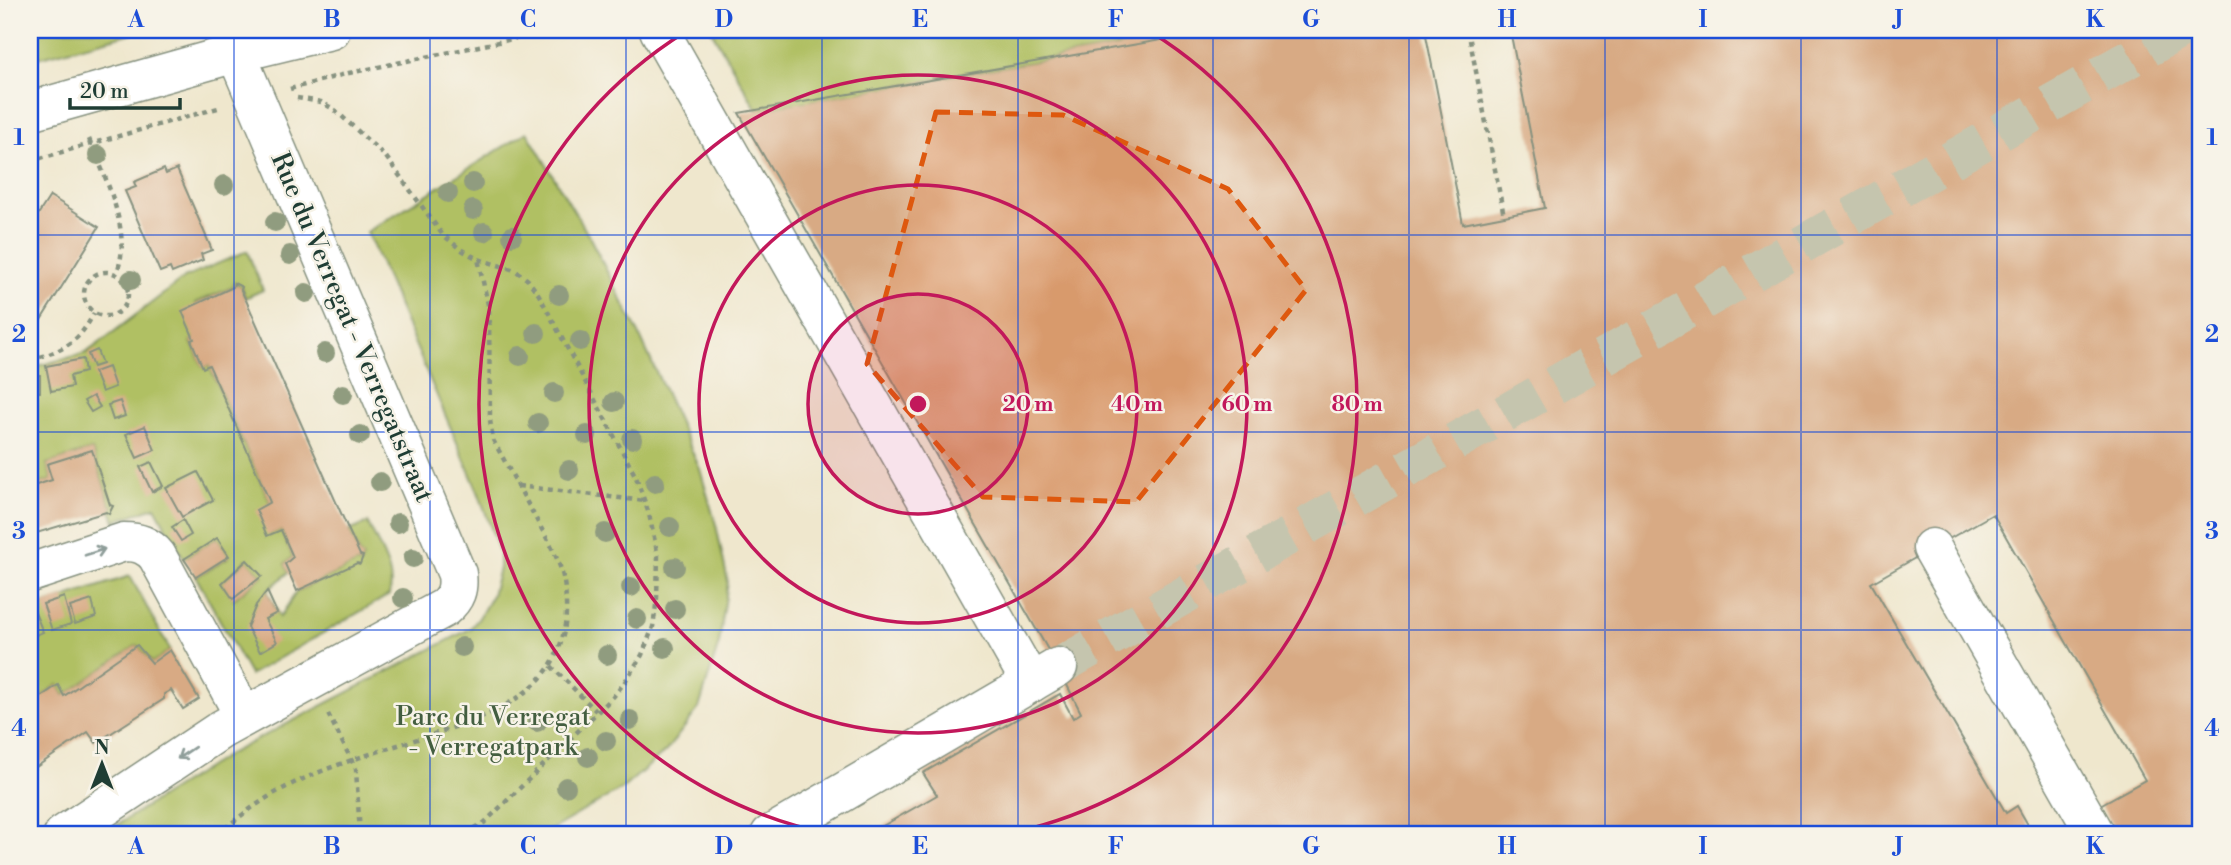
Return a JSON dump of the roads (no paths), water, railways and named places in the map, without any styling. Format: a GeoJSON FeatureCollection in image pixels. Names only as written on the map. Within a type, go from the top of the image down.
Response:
{"type":"FeatureCollection","features":[{"type":"Feature","properties":{"kind":"street"},"geometry":{"type":"LineString","coordinates":[[30,111],[236,53],[331,30]]}},
{"type":"Feature","properties":{"kind":"street"},"geometry":{"type":"LineString","coordinates":[[659,30],[1045,675],[770,835]]}},
{"type":"Feature","properties":{"kind":"street","name":"Rue du Verregat - Verregatstraat"},"geometry":{"type":"LineString","coordinates":[[236,53],[457,573],[458,584],[451,602],[444,608],[244,716]]}},
{"type":"Feature","properties":{"kind":"street"},"geometry":{"type":"LineString","coordinates":[[30,573],[124,542],[134,542],[151,549],[244,716],[63,835]]}},
{"type":"Feature","properties":{"kind":"street"},"geometry":{"type":"LineString","coordinates":[[1932,548],[2096,835]]}},
{"type":"Feature","properties":{"kind":"tunnel"},"geometry":{"type":"LineString","coordinates":[[1058,667],[2180,30]]}},
{"type":"Feature","properties":{"kind":"park label","name":"Parc du Verregat - Verregatpark"},"geometry":{"type":"Point","coordinates":[493,731]}}]}
